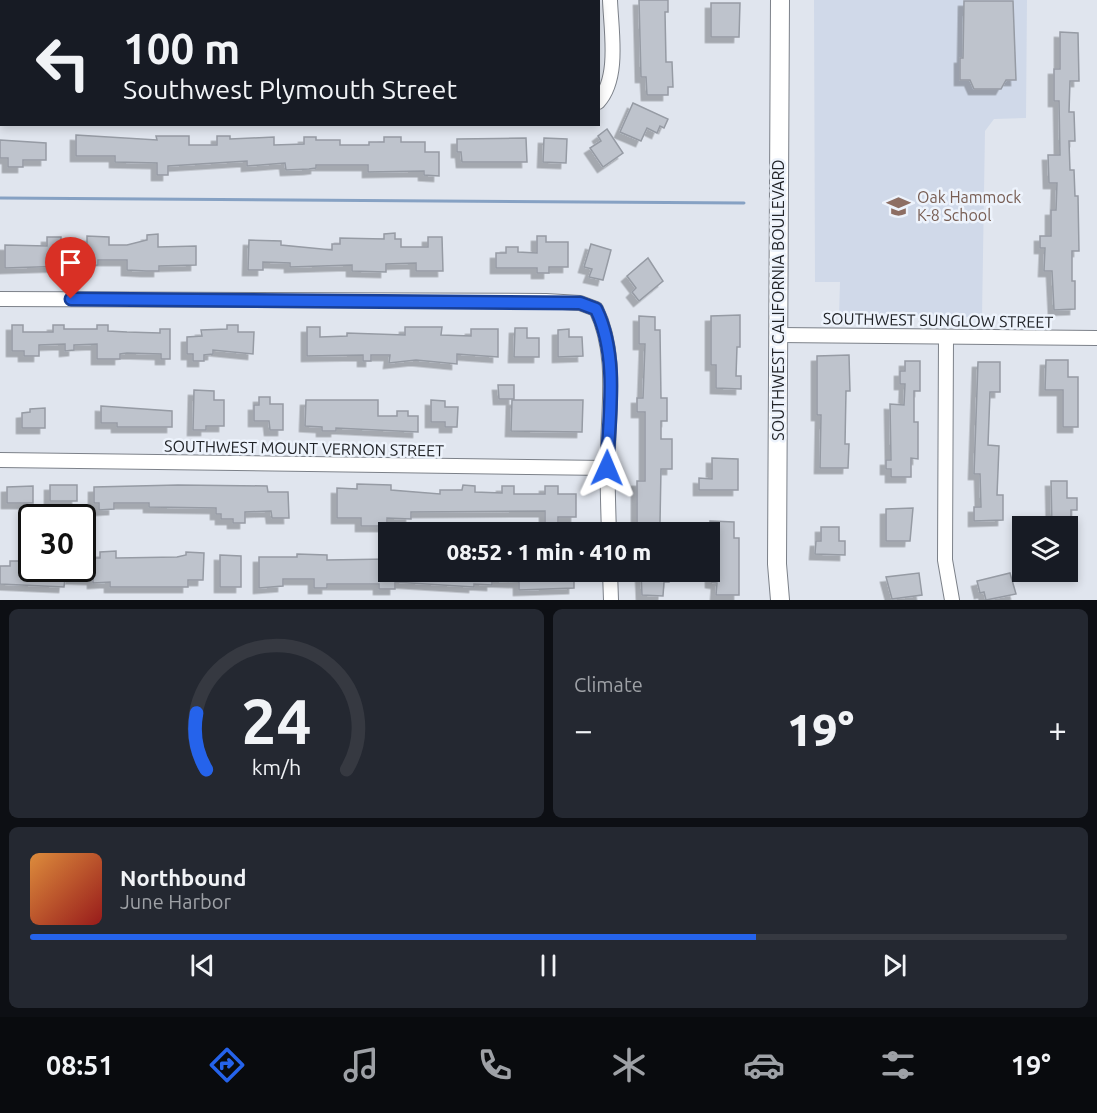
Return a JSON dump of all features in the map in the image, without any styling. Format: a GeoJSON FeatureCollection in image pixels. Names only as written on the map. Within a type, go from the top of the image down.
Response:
{"type":"FeatureCollection","features":[{"type":"Feature","properties":{"kind":"street"},"geometry":{"type":"LineString","coordinates":[[600,99],[607,88],[611,71],[610,0]]}},
{"type":"Feature","properties":{"kind":"street","name":"SOUTHWEST CALIFORNIA BOULEVARD"},"geometry":{"type":"LineString","coordinates":[[780,0],[777,564],[780,600]]}},
{"type":"Feature","properties":{"kind":"street"},"geometry":{"type":"LineString","coordinates":[[0,299],[580,303],[596,309],[606,329],[610,357],[607,468],[609,522]]}},
{"type":"Feature","properties":{"kind":"street","name":"SOUTHWEST SUNGLOW STREET"},"geometry":{"type":"LineString","coordinates":[[778,335],[1097,338]]}},
{"type":"Feature","properties":{"kind":"street"},"geometry":{"type":"LineString","coordinates":[[946,337],[945,560],[952,600]]}},
{"type":"Feature","properties":{"kind":"street","name":"SOUTHWEST MOUNT VERNON STREET"},"geometry":{"type":"LineString","coordinates":[[0,460],[607,468]]}},
{"type":"Feature","properties":{"kind":"street"},"geometry":{"type":"LineString","coordinates":[[610,582],[611,600]]}},
{"type":"Feature","properties":{"kind":"shaded area","name":"Oak Hammock K-8 School"},"geometry":{"type":"Polygon","coordinates":[[[814,0],[1027,0],[1026,118],[994,119],[985,131],[982,317],[839,316],[840,282],[815,282],[814,0]]]}},
{"type":"Feature","properties":{"kind":"building"},"geometry":{"type":"Polygon","coordinates":[[[639,0],[668,0],[668,12],[665,12],[666,62],[672,62],[673,87],[668,87],[668,95],[647,95],[646,77],[641,77],[639,0]]]}},
{"type":"Feature","properties":{"kind":"building"},"geometry":{"type":"Polygon","coordinates":[[[964,1],[1013,1],[1016,80],[1006,80],[1001,89],[974,89],[970,80],[960,80],[960,58],[963,58],[964,1]]]}},
{"type":"Feature","properties":{"kind":"building"},"geometry":{"type":"Polygon","coordinates":[[[711,3],[740,3],[739,37],[711,37],[711,3]]]}},
{"type":"Feature","properties":{"kind":"building"},"geometry":{"type":"Polygon","coordinates":[[[1060,32],[1078,33],[1079,81],[1070,81],[1069,112],[1074,112],[1075,141],[1069,141],[1070,170],[1074,170],[1075,196],[1078,196],[1079,251],[1072,251],[1075,309],[1054,310],[1052,271],[1044,271],[1045,248],[1040,248],[1040,236],[1051,236],[1051,210],[1056,210],[1057,183],[1049,183],[1048,155],[1060,155],[1059,101],[1054,101],[1054,69],[1060,69],[1060,32]]]}},
{"type":"Feature","properties":{"kind":"building"},"geometry":{"type":"Polygon","coordinates":[[[633,103],[668,119],[664,128],[660,126],[657,133],[647,128],[641,141],[620,132],[633,103]]]}},
{"type":"Feature","properties":{"kind":"building"},"geometry":{"type":"Polygon","coordinates":[[[607,129],[623,153],[603,167],[590,148],[601,141],[598,136],[607,129]]]}},
{"type":"Feature","properties":{"kind":"building"},"geometry":{"type":"Polygon","coordinates":[[[76,135],[157,140],[156,136],[189,136],[189,145],[217,145],[217,136],[230,136],[230,139],[274,137],[274,145],[304,144],[304,137],[316,137],[316,140],[340,140],[340,145],[369,145],[369,142],[384,142],[384,137],[401,137],[401,142],[425,142],[425,152],[439,152],[439,176],[424,175],[424,171],[368,172],[368,165],[316,165],[316,168],[286,170],[285,163],[247,166],[247,161],[168,166],[168,175],[157,175],[157,163],[115,162],[115,156],[76,156],[76,135]]]}},
{"type":"Feature","properties":{"kind":"building"},"geometry":{"type":"Polygon","coordinates":[[[526,138],[527,162],[462,162],[461,152],[457,152],[457,139],[526,138]]]}},
{"type":"Feature","properties":{"kind":"building"},"geometry":{"type":"Polygon","coordinates":[[[544,138],[567,139],[566,163],[543,162],[544,138]]]}},
{"type":"Feature","properties":{"kind":"building"},"geometry":{"type":"Polygon","coordinates":[[[0,140],[46,143],[46,160],[23,160],[23,167],[8,167],[8,158],[0,158],[0,140]]]}},
{"type":"Feature","properties":{"kind":"building"},"geometry":{"type":"Polygon","coordinates":[[[395,233],[395,239],[401,239],[401,247],[428,247],[428,237],[442,237],[443,271],[416,271],[416,263],[386,264],[386,272],[352,271],[352,265],[290,267],[290,263],[263,262],[263,270],[248,270],[249,240],[281,241],[281,245],[332,250],[332,244],[340,244],[340,238],[384,239],[384,234],[395,233]]]}},
{"type":"Feature","properties":{"kind":"building"},"geometry":{"type":"Polygon","coordinates":[[[158,234],[158,247],[196,246],[196,265],[159,266],[159,271],[146,271],[127,270],[127,260],[98,260],[98,265],[5,268],[5,245],[47,246],[47,237],[61,237],[61,243],[87,244],[87,236],[109,237],[109,245],[127,245],[147,240],[147,235],[158,234]]]}},
{"type":"Feature","properties":{"kind":"building"},"geometry":{"type":"Polygon","coordinates":[[[537,236],[546,236],[546,242],[568,242],[568,267],[549,267],[549,273],[537,273],[537,268],[496,268],[496,253],[506,253],[506,247],[518,247],[518,252],[537,253],[537,236]]]}},
{"type":"Feature","properties":{"kind":"building"},"geometry":{"type":"Polygon","coordinates":[[[591,244],[611,250],[603,280],[589,277],[592,269],[584,267],[591,244]]]}},
{"type":"Feature","properties":{"kind":"building"},"geometry":{"type":"Polygon","coordinates":[[[648,258],[663,281],[639,301],[632,292],[636,288],[627,276],[648,258]]]}},
{"type":"Feature","properties":{"kind":"building"},"geometry":{"type":"Polygon","coordinates":[[[740,315],[740,347],[737,347],[736,376],[741,376],[741,389],[716,388],[716,365],[711,365],[711,316],[740,315]]]}},
{"type":"Feature","properties":{"kind":"building"},"geometry":{"type":"Polygon","coordinates":[[[639,316],[655,317],[655,330],[660,330],[661,398],[667,398],[667,421],[661,421],[661,439],[672,439],[672,469],[661,469],[660,522],[637,522],[637,481],[645,481],[645,412],[637,412],[637,398],[643,398],[645,344],[639,344],[639,316]]]}},
{"type":"Feature","properties":{"kind":"building"},"geometry":{"type":"Polygon","coordinates":[[[12,325],[23,325],[23,332],[53,332],[53,325],[64,325],[64,329],[97,329],[97,325],[108,325],[108,331],[127,332],[160,333],[160,329],[170,329],[170,359],[161,359],[161,354],[127,353],[120,354],[120,359],[97,359],[97,344],[74,345],[74,350],[65,351],[65,344],[39,345],[39,356],[24,356],[24,351],[12,351],[12,325]]]}},
{"type":"Feature","properties":{"kind":"building"},"geometry":{"type":"Polygon","coordinates":[[[227,325],[238,325],[238,332],[254,332],[253,354],[213,350],[213,354],[204,355],[204,361],[193,361],[193,354],[187,354],[187,337],[202,336],[201,330],[227,329],[227,325]]]}},
{"type":"Feature","properties":{"kind":"building"},"geometry":{"type":"Polygon","coordinates":[[[307,327],[320,327],[320,337],[347,336],[347,333],[405,335],[405,327],[442,327],[441,335],[471,336],[471,329],[498,329],[498,357],[457,354],[457,364],[416,360],[389,363],[390,355],[371,355],[371,361],[363,361],[363,355],[307,356],[307,327]]]}},
{"type":"Feature","properties":{"kind":"building"},"geometry":{"type":"Polygon","coordinates":[[[515,328],[527,328],[527,338],[539,338],[539,357],[514,357],[515,328]]]}},
{"type":"Feature","properties":{"kind":"building"},"geometry":{"type":"Polygon","coordinates":[[[569,329],[569,337],[582,337],[583,356],[558,357],[558,330],[569,329]]]}},
{"type":"Feature","properties":{"kind":"building"},"geometry":{"type":"Polygon","coordinates":[[[849,355],[850,391],[846,391],[845,444],[849,444],[848,468],[820,468],[821,415],[817,415],[817,356],[849,355]]]}},
{"type":"Feature","properties":{"kind":"building"},"geometry":{"type":"Polygon","coordinates":[[[1046,360],[1068,360],[1068,377],[1078,377],[1078,427],[1063,427],[1063,390],[1045,390],[1046,360]]]}},
{"type":"Feature","properties":{"kind":"building"},"geometry":{"type":"Polygon","coordinates":[[[905,361],[920,361],[920,391],[914,391],[914,422],[918,422],[918,459],[911,458],[911,477],[891,477],[891,469],[886,469],[886,460],[891,460],[890,404],[904,405],[905,384],[900,384],[900,371],[905,371],[905,361]]]}},
{"type":"Feature","properties":{"kind":"building"},"geometry":{"type":"Polygon","coordinates":[[[978,362],[1000,362],[1000,392],[990,392],[988,445],[999,446],[997,495],[1003,495],[1003,520],[974,521],[974,507],[981,507],[980,474],[974,474],[978,362]]]}},
{"type":"Feature","properties":{"kind":"building"},"geometry":{"type":"Polygon","coordinates":[[[498,385],[514,385],[514,399],[499,399],[498,385]]]}},
{"type":"Feature","properties":{"kind":"building"},"geometry":{"type":"Polygon","coordinates":[[[194,390],[214,391],[214,400],[224,400],[224,426],[206,426],[206,430],[193,430],[194,390]]]}},
{"type":"Feature","properties":{"kind":"building"},"geometry":{"type":"Polygon","coordinates":[[[259,397],[270,397],[270,404],[283,404],[283,430],[270,430],[269,421],[254,421],[254,405],[259,405],[259,397]]]}},
{"type":"Feature","properties":{"kind":"building"},"geometry":{"type":"Polygon","coordinates":[[[306,400],[378,400],[378,416],[397,416],[397,411],[408,411],[408,416],[418,416],[418,432],[336,428],[336,431],[322,431],[322,427],[305,426],[306,400]]]}},
{"type":"Feature","properties":{"kind":"building"},"geometry":{"type":"Polygon","coordinates":[[[431,400],[445,401],[445,407],[458,407],[457,427],[445,427],[445,422],[431,422],[431,400]]]}},
{"type":"Feature","properties":{"kind":"building"},"geometry":{"type":"Polygon","coordinates":[[[512,400],[583,400],[582,432],[511,431],[512,400]]]}},
{"type":"Feature","properties":{"kind":"building"},"geometry":{"type":"Polygon","coordinates":[[[101,406],[172,411],[172,427],[117,427],[117,423],[101,423],[101,406]]]}},
{"type":"Feature","properties":{"kind":"building"},"geometry":{"type":"Polygon","coordinates":[[[45,408],[45,428],[22,428],[22,413],[30,412],[30,409],[45,408]]]}},
{"type":"Feature","properties":{"kind":"building"},"geometry":{"type":"Polygon","coordinates":[[[712,458],[738,459],[738,490],[699,490],[699,478],[712,479],[712,458]]]}},
{"type":"Feature","properties":{"kind":"building"},"geometry":{"type":"Polygon","coordinates":[[[1051,481],[1067,481],[1067,498],[1077,498],[1077,510],[1071,510],[1071,516],[1052,516],[1051,481]]]}},
{"type":"Feature","properties":{"kind":"building"},"geometry":{"type":"Polygon","coordinates":[[[357,484],[391,485],[391,490],[440,494],[440,490],[462,490],[463,485],[475,486],[475,492],[502,493],[502,486],[514,486],[514,494],[545,494],[545,486],[558,486],[558,494],[576,494],[576,517],[558,517],[558,522],[545,522],[545,511],[411,512],[411,519],[387,518],[387,522],[378,522],[378,526],[361,526],[361,518],[337,518],[337,488],[357,489],[357,484]]]}},
{"type":"Feature","properties":{"kind":"building"},"geometry":{"type":"Polygon","coordinates":[[[50,485],[77,485],[77,501],[50,501],[50,485]]]}},
{"type":"Feature","properties":{"kind":"building"},"geometry":{"type":"Polygon","coordinates":[[[33,486],[33,503],[7,503],[7,487],[33,486]]]}},
{"type":"Feature","properties":{"kind":"building"},"geometry":{"type":"Polygon","coordinates":[[[267,486],[268,492],[288,492],[289,518],[272,518],[271,511],[245,512],[245,523],[233,523],[233,519],[221,519],[221,514],[216,514],[216,508],[149,507],[149,503],[114,503],[114,509],[99,510],[99,503],[94,503],[94,487],[267,486]]]}},
{"type":"Feature","properties":{"kind":"building"},"geometry":{"type":"Polygon","coordinates":[[[913,508],[910,541],[886,541],[886,509],[913,508]]]}},
{"type":"Feature","properties":{"kind":"building"},"geometry":{"type":"Polygon","coordinates":[[[710,521],[734,522],[734,538],[739,538],[739,595],[716,595],[717,583],[711,582],[720,582],[720,522],[710,521]]]}},
{"type":"Feature","properties":{"kind":"building"},"geometry":{"type":"Polygon","coordinates":[[[821,527],[839,527],[839,541],[845,541],[845,555],[815,554],[816,541],[821,541],[821,527]]]}},
{"type":"Feature","properties":{"kind":"building"},"geometry":{"type":"Polygon","coordinates":[[[116,551],[116,558],[177,557],[186,555],[186,552],[204,553],[203,580],[188,580],[188,587],[110,587],[110,582],[93,583],[96,582],[96,558],[100,558],[100,552],[116,551]]]}},
{"type":"Feature","properties":{"kind":"building"},"geometry":{"type":"Polygon","coordinates":[[[297,554],[327,555],[327,560],[378,559],[378,582],[395,582],[395,589],[379,589],[379,584],[327,584],[327,588],[314,588],[314,579],[283,579],[283,586],[259,588],[259,557],[297,557],[297,554]]]}},
{"type":"Feature","properties":{"kind":"building"},"geometry":{"type":"Polygon","coordinates":[[[220,555],[241,556],[241,587],[220,587],[220,555]]]}},
{"type":"Feature","properties":{"kind":"building"},"geometry":{"type":"Polygon","coordinates":[[[10,561],[18,561],[18,582],[65,582],[64,587],[0,584],[0,566],[10,566],[10,561]]]}},
{"type":"Feature","properties":{"kind":"building"},"geometry":{"type":"Polygon","coordinates":[[[919,573],[922,595],[892,599],[886,577],[919,573]]]}},
{"type":"Feature","properties":{"kind":"building"},"geometry":{"type":"Polygon","coordinates":[[[1010,573],[1016,594],[986,600],[984,592],[980,593],[977,581],[1010,573]]]}},
{"type":"Feature","properties":{"kind":"building"},"geometry":{"type":"Polygon","coordinates":[[[395,582],[492,582],[492,585],[474,584],[474,587],[395,582]]]}},
{"type":"Feature","properties":{"kind":"building"},"geometry":{"type":"Polygon","coordinates":[[[519,582],[574,582],[574,588],[519,590],[519,582]]]}},
{"type":"Feature","properties":{"kind":"building"},"geometry":{"type":"Polygon","coordinates":[[[641,582],[664,582],[663,596],[642,595],[641,582]]]}},
{"type":"Feature","properties":{"kind":"waterway"},"geometry":{"type":"LineString","coordinates":[[0,198],[744,203]]}},
{"type":"Feature","properties":{"kind":"place","name":"Oak Hammock K-8 School"},"geometry":{"type":"Point","coordinates":[899,206]}},
{"type":"Feature","properties":{"kind":"route"},"geometry":{"type":"LineString","coordinates":[[71,299],[580,303],[596,309],[606,329],[610,357],[607,468]]}}]}
